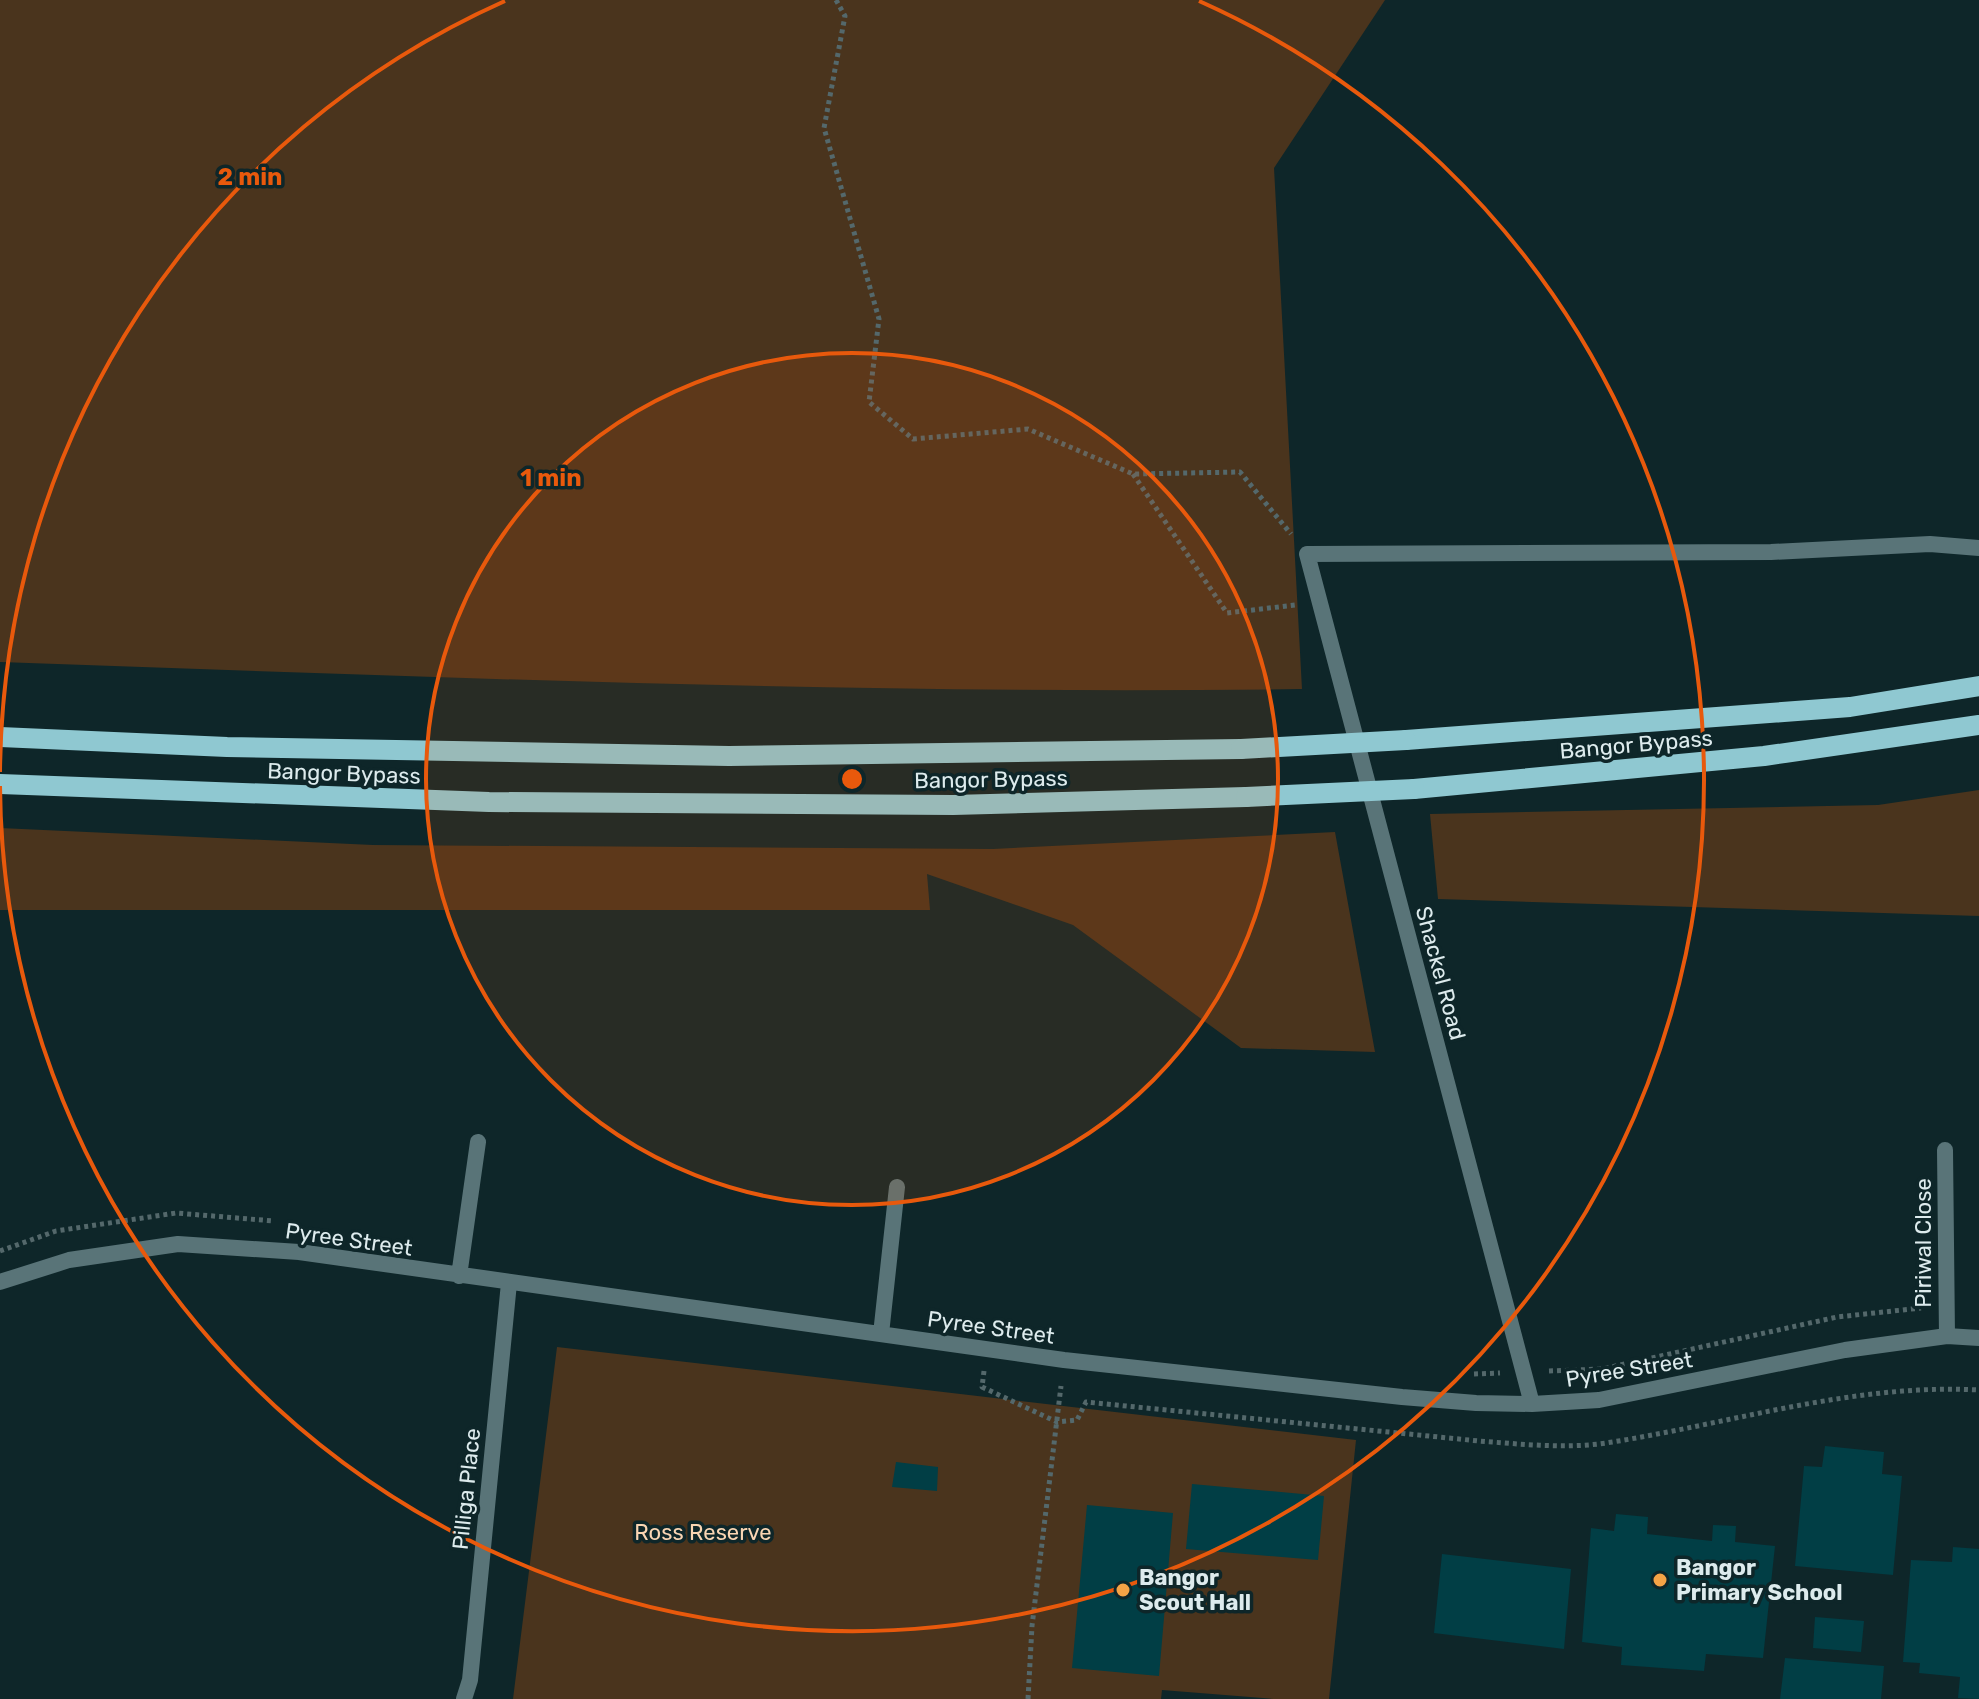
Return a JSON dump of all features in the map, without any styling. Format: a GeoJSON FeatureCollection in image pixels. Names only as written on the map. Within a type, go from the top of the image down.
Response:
{"type":"FeatureCollection","features":[{"type":"Feature","properties":{"kind":"main road","name":"Bangor Bypass"},"geometry":{"type":"LineString","coordinates":[[0,737],[227,747],[729,756],[1241,749],[1850,707],[1979,686]]}},
{"type":"Feature","properties":{"kind":"main road","name":"Bangor Bypass"},"geometry":{"type":"LineString","coordinates":[[0,784],[489,802],[953,805],[1246,797],[1414,789],[1764,756],[1979,725]]}},
{"type":"Feature","properties":{"kind":"street"},"geometry":{"type":"LineString","coordinates":[[1307,554],[1771,552],[1930,544],[1979,548]]}},
{"type":"Feature","properties":{"kind":"street","name":"Shackel Road"},"geometry":{"type":"LineString","coordinates":[[1307,554],[1532,1404]]}},
{"type":"Feature","properties":{"kind":"street"},"geometry":{"type":"LineString","coordinates":[[459,1276],[478,1142]]}},
{"type":"Feature","properties":{"kind":"street","name":"Piriwal Close"},"geometry":{"type":"LineString","coordinates":[[1945,1150],[1947,1336]]}},
{"type":"Feature","properties":{"kind":"street"},"geometry":{"type":"LineString","coordinates":[[881,1334],[897,1187]]}},
{"type":"Feature","properties":{"kind":"street","name":"Pyree Street"},"geometry":{"type":"LineString","coordinates":[[0,1282],[69,1260],[178,1244],[299,1252],[1064,1360],[1402,1397],[1532,1404],[1599,1400],[1845,1350],[1947,1336],[1979,1338]]}},
{"type":"Feature","properties":{"kind":"street","name":"Pilliga Place"},"geometry":{"type":"LineString","coordinates":[[464,1699],[470,1680],[509,1283]]}},
{"type":"Feature","properties":{"kind":"path"},"geometry":{"type":"LineString","coordinates":[[836,0],[845,16],[824,128],[879,319],[869,402],[913,439],[1028,429],[1133,474],[1240,472],[1307,554]]}},
{"type":"Feature","properties":{"kind":"path"},"geometry":{"type":"LineString","coordinates":[[1133,474],[1227,613],[1320,602]]}},
{"type":"Feature","properties":{"kind":"path"},"geometry":{"type":"LineString","coordinates":[[0,1251],[56,1231],[176,1213],[279,1221]]}},
{"type":"Feature","properties":{"kind":"path"},"geometry":{"type":"LineString","coordinates":[[1463,1374],[1602,1369],[1837,1317],[1945,1306]]}},
{"type":"Feature","properties":{"kind":"path"},"geometry":{"type":"LineString","coordinates":[[1028,1699],[1032,1626],[1064,1360]]}},
{"type":"Feature","properties":{"kind":"green space"},"geometry":{"type":"Polygon","coordinates":[[[0,0],[1385,0],[1274,168],[1302,689],[814,687],[0,662],[0,0]]]}},
{"type":"Feature","properties":{"kind":"green space"},"geometry":{"type":"Polygon","coordinates":[[[1979,790],[1979,916],[1438,899],[1430,814],[1878,805],[1979,790]]]}},
{"type":"Feature","properties":{"kind":"green space"},"geometry":{"type":"Polygon","coordinates":[[[0,828],[373,845],[993,849],[1335,832],[1375,1052],[1241,1048],[1073,925],[927,874],[930,910],[0,910],[0,828]]]}},
{"type":"Feature","properties":{"kind":"green space","name":"Ross Reserve"},"geometry":{"type":"Polygon","coordinates":[[[557,1347],[1356,1440],[1329,1699],[1274,1699],[1162,1690],[1161,1699],[513,1699],[557,1347]]]}},
{"type":"Feature","properties":{"kind":"building"},"geometry":{"type":"Polygon","coordinates":[[[1825,1446],[1884,1452],[1882,1474],[1902,1476],[1893,1575],[1795,1566],[1804,1466],[1822,1467],[1825,1446]]]}},
{"type":"Feature","properties":{"kind":"building"},"geometry":{"type":"Polygon","coordinates":[[[896,1462],[938,1467],[937,1491],[892,1487],[896,1462]]]}},
{"type":"Feature","properties":{"kind":"building"},"geometry":{"type":"Polygon","coordinates":[[[1192,1484],[1324,1496],[1318,1560],[1186,1549],[1192,1484]]]}},
{"type":"Feature","properties":{"kind":"building","name":"Bangor Scout Hall"},"geometry":{"type":"Polygon","coordinates":[[[1087,1505],[1173,1513],[1159,1676],[1072,1668],[1087,1505]]]}},
{"type":"Feature","properties":{"kind":"building"},"geometry":{"type":"Polygon","coordinates":[[[1616,1514],[1648,1517],[1647,1534],[1712,1541],[1713,1525],[1736,1526],[1735,1542],[1775,1546],[1763,1658],[1706,1654],[1704,1671],[1621,1665],[1622,1647],[1582,1642],[1591,1528],[1614,1531],[1616,1514]]]}},
{"type":"Feature","properties":{"kind":"building"},"geometry":{"type":"Polygon","coordinates":[[[1953,1547],[1979,1549],[1979,1699],[1958,1698],[1960,1677],[1919,1673],[1920,1663],[1903,1662],[1911,1560],[1952,1562],[1953,1547]]]}},
{"type":"Feature","properties":{"kind":"building"},"geometry":{"type":"Polygon","coordinates":[[[1442,1554],[1571,1569],[1564,1649],[1434,1633],[1442,1554]]]}},
{"type":"Feature","properties":{"kind":"building"},"geometry":{"type":"Polygon","coordinates":[[[1815,1617],[1864,1621],[1861,1652],[1813,1648],[1815,1617]]]}},
{"type":"Feature","properties":{"kind":"building"},"geometry":{"type":"Polygon","coordinates":[[[1785,1658],[1884,1666],[1881,1699],[1780,1699],[1785,1658]]]}},
{"type":"Feature","properties":{"kind":"place","name":"Bangor Primary School"},"geometry":{"type":"Point","coordinates":[1660,1580]}},
{"type":"Feature","properties":{"kind":"place","name":"Bangor Scout Hall"},"geometry":{"type":"Point","coordinates":[1123,1590]}}]}
